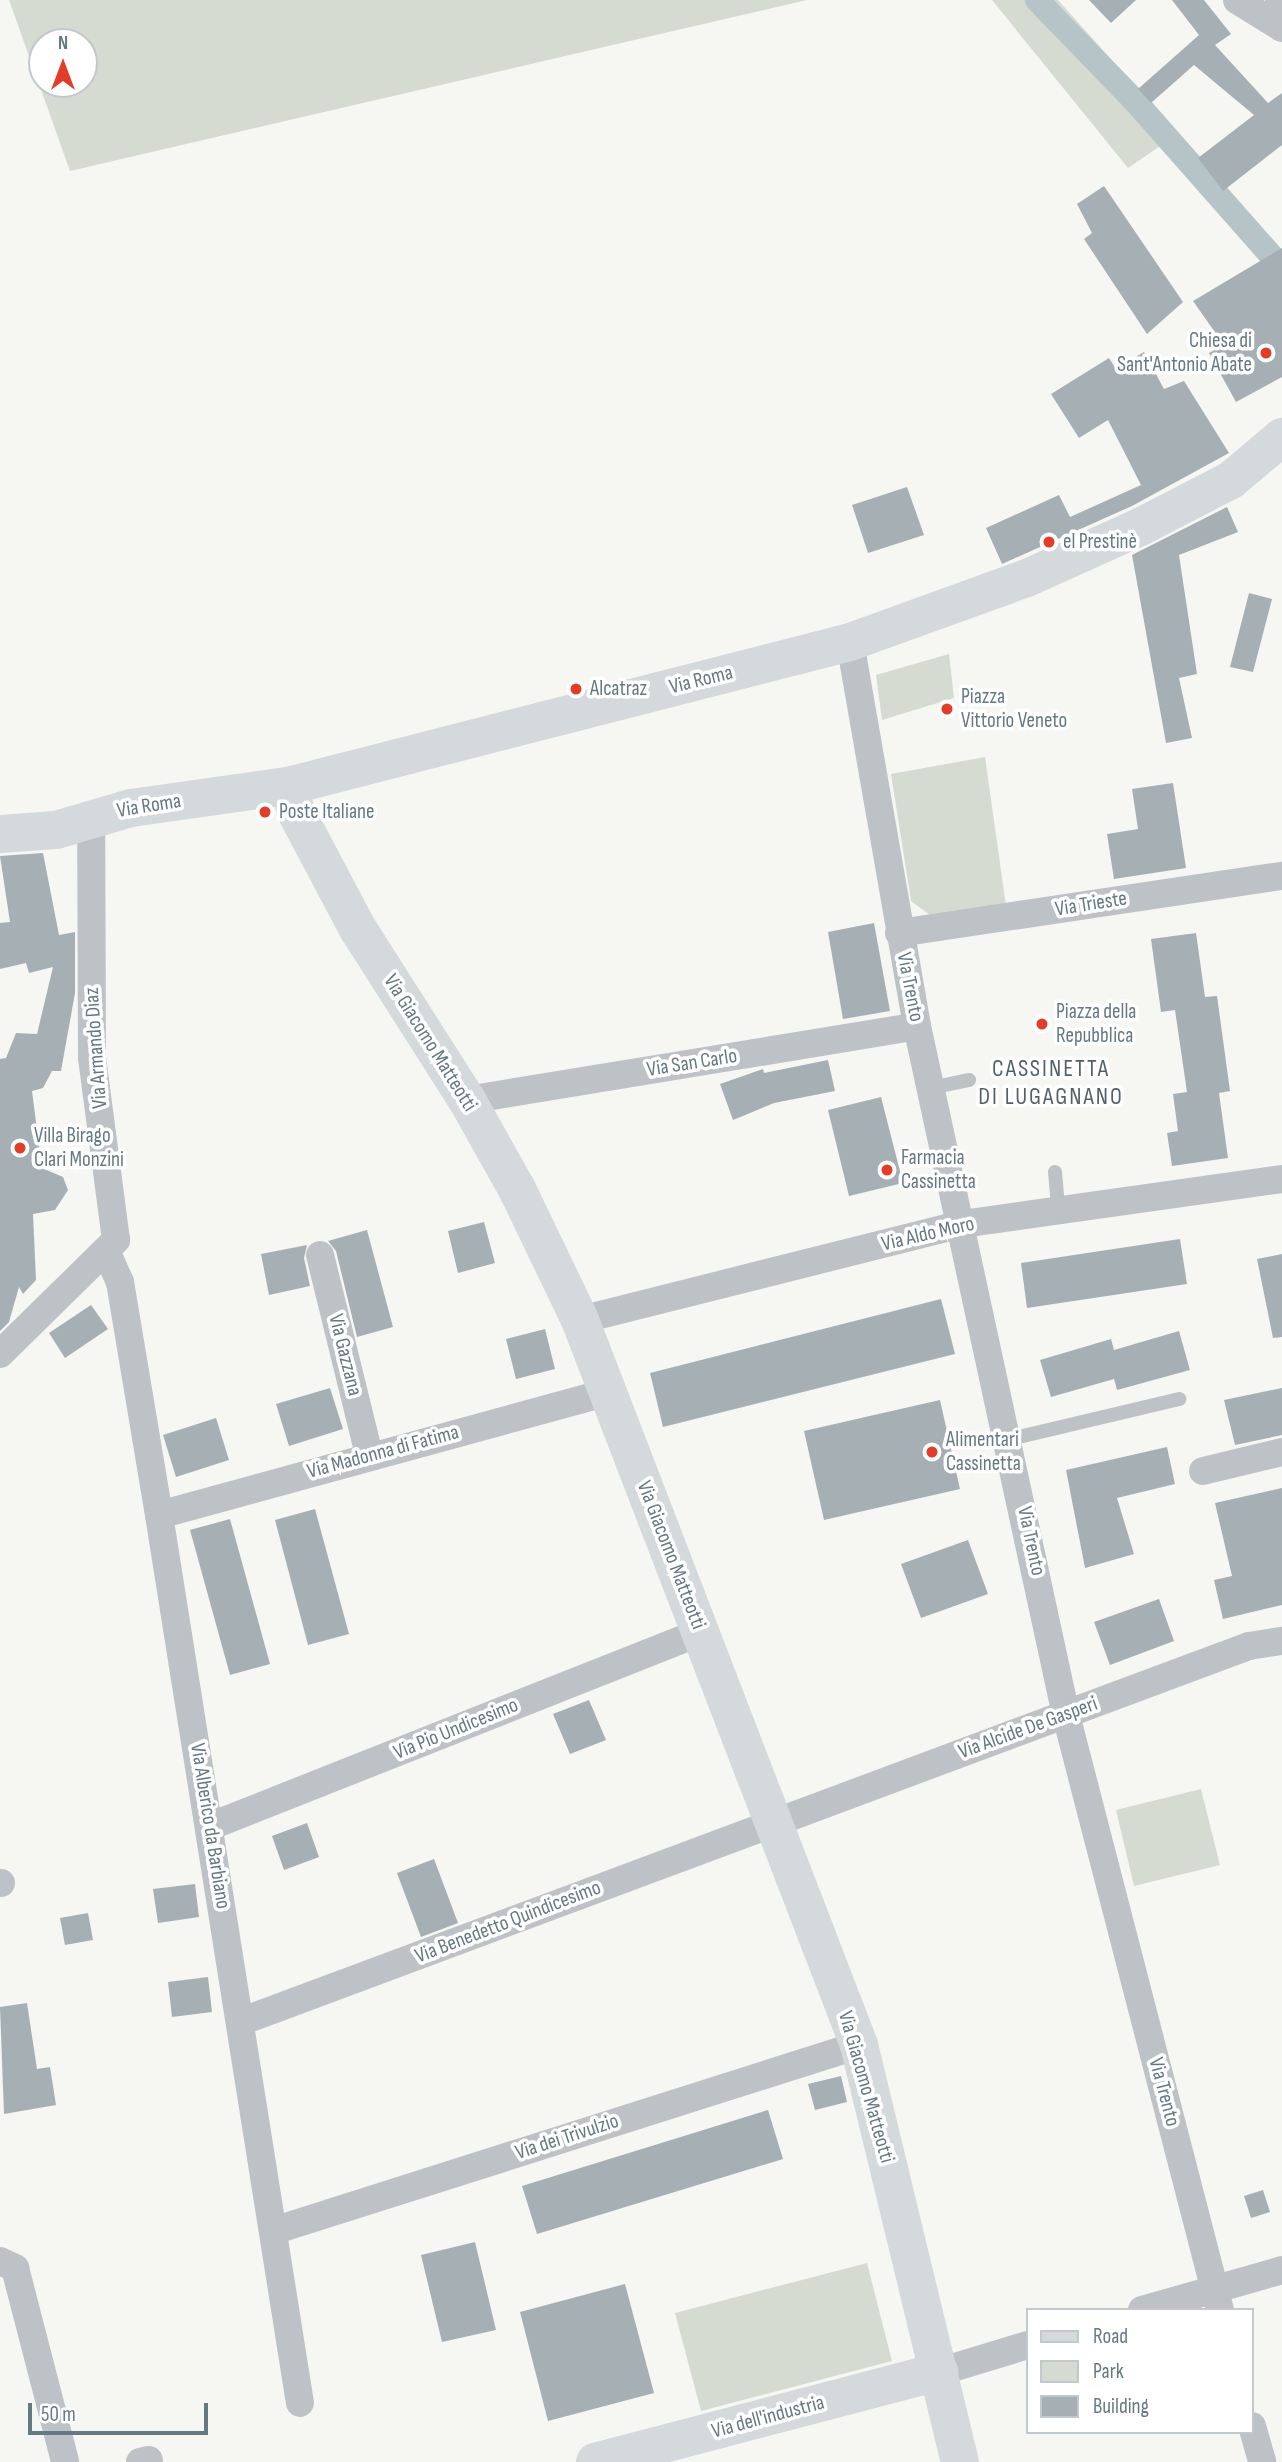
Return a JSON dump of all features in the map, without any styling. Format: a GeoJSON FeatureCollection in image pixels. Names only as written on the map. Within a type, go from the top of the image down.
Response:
{"type":"FeatureCollection","features":[{"type":"Feature","properties":{"kind":"street"},"geometry":{"type":"LineString","coordinates":[[1237,0],[1282,26]]}},
{"type":"Feature","properties":{"kind":"street"},"geometry":{"type":"LineString","coordinates":[[1242,0],[1282,26]]}},
{"type":"Feature","properties":{"kind":"street","name":"Via Roma"},"geometry":{"type":"LineString","coordinates":[[0,834],[56,830],[131,807],[288,786],[850,642],[1027,578],[1142,526],[1231,480],[1245,463],[1282,437]]}},
{"type":"Feature","properties":{"kind":"street","name":"Via Trento"},"geometry":{"type":"LineString","coordinates":[[850,642],[917,1026],[1010,1439],[1066,1715],[1217,2298]]}},
{"type":"Feature","properties":{"kind":"street","name":"Via Giacomo Matteotti"},"geometry":{"type":"LineString","coordinates":[[288,786],[297,814],[358,929],[467,1100],[517,1189],[580,1320],[859,2045],[960,2462]]}},
{"type":"Feature","properties":{"kind":"street","name":"Via Armando Diaz"},"geometry":{"type":"LineString","coordinates":[[91,819],[92,1058],[116,1240],[107,1252]]}},
{"type":"Feature","properties":{"kind":"street","name":"Via Trieste"},"geometry":{"type":"LineString","coordinates":[[899,933],[1282,876]]}},
{"type":"Feature","properties":{"kind":"street","name":"Via San Carlo"},"geometry":{"type":"LineString","coordinates":[[467,1100],[917,1026]]}},
{"type":"Feature","properties":{"kind":"street","name":"Via Aldo Moro"},"geometry":{"type":"LineString","coordinates":[[580,1320],[962,1224],[1282,1180]]}},
{"type":"Feature","properties":{"kind":"street"},"geometry":{"type":"LineString","coordinates":[[0,1354],[107,1252]]}},
{"type":"Feature","properties":{"kind":"street","name":"Via Alberico da Barbiano"},"geometry":{"type":"LineString","coordinates":[[107,1252],[120,1282],[276,2230],[300,2403]]}},
{"type":"Feature","properties":{"kind":"street","name":"Via Gazzana"},"geometry":{"type":"LineString","coordinates":[[320,1255],[369,1455]]}},
{"type":"Feature","properties":{"kind":"street","name":"Via Madonna di Fatima"},"geometry":{"type":"LineString","coordinates":[[159,1515],[369,1455],[608,1392]]}},
{"type":"Feature","properties":{"kind":"street"},"geometry":{"type":"LineString","coordinates":[[1203,1471],[1282,1452]]}},
{"type":"Feature","properties":{"kind":"street","name":"Via Pio Undicesimo"},"geometry":{"type":"LineString","coordinates":[[211,1826],[701,1632]]}},
{"type":"Feature","properties":{"kind":"street","name":"Via Alcide De Gasperi"},"geometry":{"type":"LineString","coordinates":[[775,1821],[1249,1646],[1282,1641]]}},
{"type":"Feature","properties":{"kind":"street","name":"Via Benedetto Quindicesimo"},"geometry":{"type":"LineString","coordinates":[[240,2022],[775,1821]]}},
{"type":"Feature","properties":{"kind":"street","name":"Via dei Trivulzio"},"geometry":{"type":"LineString","coordinates":[[276,2230],[859,2045]]}},
{"type":"Feature","properties":{"kind":"street"},"geometry":{"type":"LineString","coordinates":[[0,2261],[15,2268],[65,2462]]}},
{"type":"Feature","properties":{"kind":"street"},"geometry":{"type":"LineString","coordinates":[[1154,2308],[1217,2298],[1282,2270]]}},
{"type":"Feature","properties":{"kind":"street"},"geometry":{"type":"LineString","coordinates":[[939,2372],[1026,2346]]}},
{"type":"Feature","properties":{"kind":"street","name":"Via dell'industria"},"geometry":{"type":"LineString","coordinates":[[595,2462],[939,2372]]}},
{"type":"Feature","properties":{"kind":"street"},"geometry":{"type":"LineString","coordinates":[[1254,2433],[1262,2462]]}},
{"type":"Feature","properties":{"kind":"lane"},"geometry":{"type":"LineString","coordinates":[[932,1088],[969,1080]]}},
{"type":"Feature","properties":{"kind":"lane"},"geometry":{"type":"LineString","coordinates":[[1055,1172],[1058,1210]]}},
{"type":"Feature","properties":{"kind":"lane"},"geometry":{"type":"LineString","coordinates":[[1010,1439],[1179,1399]]}},
{"type":"Feature","properties":{"kind":"green space"},"geometry":{"type":"Polygon","coordinates":[[[9,0],[807,0],[70,171],[44,98],[98,98],[98,28],[28,28],[28,53],[9,0]]]}},
{"type":"Feature","properties":{"kind":"green space"},"geometry":{"type":"Polygon","coordinates":[[[992,0],[1058,0],[1178,134],[1128,168],[992,0]]]}},
{"type":"Feature","properties":{"kind":"green space"},"geometry":{"type":"Polygon","coordinates":[[[949,654],[954,698],[882,720],[876,675],[949,654]]]}},
{"type":"Feature","properties":{"kind":"green space"},"geometry":{"type":"Polygon","coordinates":[[[985,757],[1006,906],[934,918],[911,901],[891,774],[985,757]]]}},
{"type":"Feature","properties":{"kind":"green space"},"geometry":{"type":"Polygon","coordinates":[[[1201,1789],[1220,1865],[1134,1886],[1116,1810],[1201,1789]]]}},
{"type":"Feature","properties":{"kind":"green space"},"geometry":{"type":"Polygon","coordinates":[[[867,2263],[892,2361],[701,2411],[675,2313],[867,2263]]]}},
{"type":"Feature","properties":{"kind":"building"},"geometry":{"type":"Polygon","coordinates":[[[1089,0],[1136,0],[1111,23],[1089,0]]]}},
{"type":"Feature","properties":{"kind":"building"},"geometry":{"type":"Polygon","coordinates":[[[1172,0],[1204,0],[1231,34],[1215,45],[1268,103],[1282,93],[1282,145],[1223,191],[1198,158],[1254,115],[1194,65],[1151,103],[1138,89],[1199,35],[1172,0]]]}},
{"type":"Feature","properties":{"kind":"building"},"geometry":{"type":"Polygon","coordinates":[[[1104,186],[1183,302],[1147,334],[1084,239],[1092,233],[1077,204],[1104,186]]]}},
{"type":"Feature","properties":{"kind":"building"},"geometry":{"type":"Polygon","coordinates":[[[1282,248],[1282,377],[1236,402],[1209,353],[1224,345],[1193,301],[1282,248]]]}},
{"type":"Feature","properties":{"kind":"building"},"geometry":{"type":"Polygon","coordinates":[[[1144,352],[1164,389],[1184,381],[1229,453],[1132,506],[1002,564],[986,528],[1059,495],[1070,517],[1141,485],[1108,420],[1079,438],[1051,394],[1109,358],[1116,369],[1144,352]]]}},
{"type":"Feature","properties":{"kind":"building"},"geometry":{"type":"Polygon","coordinates":[[[907,487],[924,535],[868,553],[852,505],[907,487]]]}},
{"type":"Feature","properties":{"kind":"building"},"geometry":{"type":"Polygon","coordinates":[[[1227,507],[1238,532],[1179,555],[1197,674],[1179,678],[1192,738],[1166,743],[1132,555],[1227,507]]]}},
{"type":"Feature","properties":{"kind":"building"},"geometry":{"type":"Polygon","coordinates":[[[1249,593],[1272,599],[1253,672],[1230,667],[1249,593]]]}},
{"type":"Feature","properties":{"kind":"building"},"geometry":{"type":"Polygon","coordinates":[[[1173,783],[1186,868],[1114,879],[1107,834],[1138,829],[1132,789],[1173,783]]]}},
{"type":"Feature","properties":{"kind":"building"},"geometry":{"type":"Polygon","coordinates":[[[43,853],[59,935],[75,932],[75,993],[61,1071],[52,1071],[43,1088],[32,1091],[42,1168],[63,1177],[68,1190],[55,1210],[33,1214],[36,1280],[23,1294],[19,1287],[9,1322],[0,1331],[0,1059],[6,1058],[16,1033],[37,1034],[53,967],[29,973],[26,963],[0,969],[0,923],[10,922],[0,856],[43,853]]]}},
{"type":"Feature","properties":{"kind":"building"},"geometry":{"type":"Polygon","coordinates":[[[874,923],[890,1011],[843,1019],[828,932],[874,923]]]}},
{"type":"Feature","properties":{"kind":"building"},"geometry":{"type":"Polygon","coordinates":[[[1196,933],[1205,997],[1217,996],[1230,1091],[1219,1093],[1228,1158],[1172,1166],[1167,1133],[1178,1131],[1173,1094],[1187,1092],[1175,1010],[1161,1012],[1151,939],[1196,933]]]}},
{"type":"Feature","properties":{"kind":"building"},"geometry":{"type":"Polygon","coordinates":[[[828,1060],[835,1091],[774,1103],[733,1120],[720,1084],[763,1069],[764,1073],[828,1060]]]}},
{"type":"Feature","properties":{"kind":"building"},"geometry":{"type":"Polygon","coordinates":[[[881,1097],[903,1183],[849,1196],[828,1110],[881,1097]]]}},
{"type":"Feature","properties":{"kind":"building"},"geometry":{"type":"Polygon","coordinates":[[[484,1222],[495,1263],[458,1273],[448,1231],[484,1222]]]}},
{"type":"Feature","properties":{"kind":"building"},"geometry":{"type":"Polygon","coordinates":[[[367,1230],[393,1327],[357,1337],[336,1251],[328,1241],[367,1230]]]}},
{"type":"Feature","properties":{"kind":"building"},"geometry":{"type":"Polygon","coordinates":[[[1180,1239],[1187,1284],[1027,1308],[1021,1263],[1180,1239]]]}},
{"type":"Feature","properties":{"kind":"building"},"geometry":{"type":"Polygon","coordinates":[[[307,1245],[304,1258],[310,1286],[269,1295],[261,1254],[307,1245]]]}},
{"type":"Feature","properties":{"kind":"building"},"geometry":{"type":"Polygon","coordinates":[[[1282,1254],[1282,1337],[1273,1338],[1257,1259],[1282,1254]]]}},
{"type":"Feature","properties":{"kind":"building"},"geometry":{"type":"Polygon","coordinates":[[[941,1299],[955,1354],[663,1427],[650,1373],[941,1299]]]}},
{"type":"Feature","properties":{"kind":"building"},"geometry":{"type":"Polygon","coordinates":[[[91,1305],[108,1329],[65,1358],[49,1333],[91,1305]]]}},
{"type":"Feature","properties":{"kind":"building"},"geometry":{"type":"Polygon","coordinates":[[[545,1329],[555,1369],[516,1379],[506,1339],[545,1329]]]}},
{"type":"Feature","properties":{"kind":"building"},"geometry":{"type":"Polygon","coordinates":[[[1179,1331],[1190,1370],[1117,1390],[1114,1379],[1051,1397],[1040,1360],[1111,1339],[1114,1350],[1179,1331]]]}},
{"type":"Feature","properties":{"kind":"building"},"geometry":{"type":"Polygon","coordinates":[[[330,1388],[343,1429],[289,1446],[276,1404],[330,1388]]]}},
{"type":"Feature","properties":{"kind":"building"},"geometry":{"type":"Polygon","coordinates":[[[1282,1388],[1282,1435],[1235,1445],[1224,1400],[1282,1388]]]}},
{"type":"Feature","properties":{"kind":"building"},"geometry":{"type":"Polygon","coordinates":[[[940,1400],[960,1489],[824,1520],[804,1431],[940,1400]]]}},
{"type":"Feature","properties":{"kind":"building"},"geometry":{"type":"Polygon","coordinates":[[[216,1418],[229,1460],[176,1477],[163,1435],[216,1418]]]}},
{"type":"Feature","properties":{"kind":"building"},"geometry":{"type":"Polygon","coordinates":[[[1167,1447],[1175,1484],[1117,1498],[1134,1554],[1085,1568],[1066,1470],[1167,1447]]]}},
{"type":"Feature","properties":{"kind":"building"},"geometry":{"type":"Polygon","coordinates":[[[1282,1488],[1282,1605],[1223,1619],[1214,1580],[1232,1576],[1215,1503],[1282,1488]]]}},
{"type":"Feature","properties":{"kind":"building"},"geometry":{"type":"Polygon","coordinates":[[[315,1509],[349,1634],[308,1645],[275,1520],[315,1509]]]}},
{"type":"Feature","properties":{"kind":"building"},"geometry":{"type":"Polygon","coordinates":[[[230,1519],[270,1664],[230,1675],[190,1530],[230,1519]]]}},
{"type":"Feature","properties":{"kind":"building"},"geometry":{"type":"Polygon","coordinates":[[[968,1540],[988,1594],[921,1618],[901,1564],[968,1540]]]}},
{"type":"Feature","properties":{"kind":"building"},"geometry":{"type":"Polygon","coordinates":[[[1159,1599],[1174,1641],[1110,1665],[1094,1622],[1159,1599]]]}},
{"type":"Feature","properties":{"kind":"building"},"geometry":{"type":"Polygon","coordinates":[[[589,1700],[606,1740],[570,1754],[553,1714],[589,1700]]]}},
{"type":"Feature","properties":{"kind":"building"},"geometry":{"type":"Polygon","coordinates":[[[307,1823],[319,1857],[284,1870],[272,1836],[307,1823]]]}},
{"type":"Feature","properties":{"kind":"building"},"geometry":{"type":"Polygon","coordinates":[[[434,1859],[458,1923],[421,1937],[397,1873],[434,1859]]]}},
{"type":"Feature","properties":{"kind":"building"},"geometry":{"type":"Polygon","coordinates":[[[195,1884],[199,1917],[158,1923],[153,1889],[195,1884]]]}},
{"type":"Feature","properties":{"kind":"building"},"geometry":{"type":"Polygon","coordinates":[[[88,1913],[93,1940],[65,1945],[60,1918],[88,1913]]]}},
{"type":"Feature","properties":{"kind":"building"},"geometry":{"type":"Polygon","coordinates":[[[208,1977],[212,2012],[172,2017],[168,1982],[208,1977]]]}},
{"type":"Feature","properties":{"kind":"building"},"geometry":{"type":"Polygon","coordinates":[[[27,2003],[37,2069],[50,2067],[56,2105],[4,2114],[0,2007],[27,2003]]]}},
{"type":"Feature","properties":{"kind":"building"},"geometry":{"type":"Polygon","coordinates":[[[841,2076],[847,2102],[815,2110],[808,2084],[841,2076]]]}},
{"type":"Feature","properties":{"kind":"building"},"geometry":{"type":"Polygon","coordinates":[[[768,2110],[783,2159],[537,2234],[522,2186],[768,2110]]]}},
{"type":"Feature","properties":{"kind":"building"},"geometry":{"type":"Polygon","coordinates":[[[1263,2190],[1270,2212],[1251,2218],[1244,2196],[1263,2190]]]}},
{"type":"Feature","properties":{"kind":"building"},"geometry":{"type":"Polygon","coordinates":[[[475,2242],[496,2330],[442,2342],[421,2255],[475,2242]]]}},
{"type":"Feature","properties":{"kind":"building"},"geometry":{"type":"Polygon","coordinates":[[[625,2284],[654,2393],[548,2421],[520,2312],[625,2284]]]}},
{"type":"Feature","properties":{"kind":"waterway"},"geometry":{"type":"LineString","coordinates":[[1037,0],[1134,100],[1282,268]]}},
{"type":"Feature","properties":{"kind":"place","name":"Chiesa di Sant'Antonio Abate"},"geometry":{"type":"Point","coordinates":[1266,353]}},
{"type":"Feature","properties":{"kind":"place","name":"el Prestinè"},"geometry":{"type":"Point","coordinates":[1049,542]}},
{"type":"Feature","properties":{"kind":"place","name":"Alcatraz"},"geometry":{"type":"Point","coordinates":[576,689]}},
{"type":"Feature","properties":{"kind":"place","name":"Piazza Vittorio Veneto"},"geometry":{"type":"Point","coordinates":[947,709]}},
{"type":"Feature","properties":{"kind":"place","name":"Poste Italiane"},"geometry":{"type":"Point","coordinates":[265,812]}},
{"type":"Feature","properties":{"kind":"place","name":"Piazza della Repubblica"},"geometry":{"type":"Point","coordinates":[1042,1024]}},
{"type":"Feature","properties":{"kind":"place","name":"Villa Birago Clari Monzini"},"geometry":{"type":"Point","coordinates":[20,1148]}},
{"type":"Feature","properties":{"kind":"place","name":"Farmacia Cassinetta"},"geometry":{"type":"Point","coordinates":[887,1170]}},
{"type":"Feature","properties":{"kind":"place","name":"Alimentari Cassinetta"},"geometry":{"type":"Point","coordinates":[932,1452]}},
{"type":"Feature","properties":{"kind":"district","name":"CASSINETTA DI LUGAGNANO"},"geometry":{"type":"Point","coordinates":[1051,1083]}}]}
